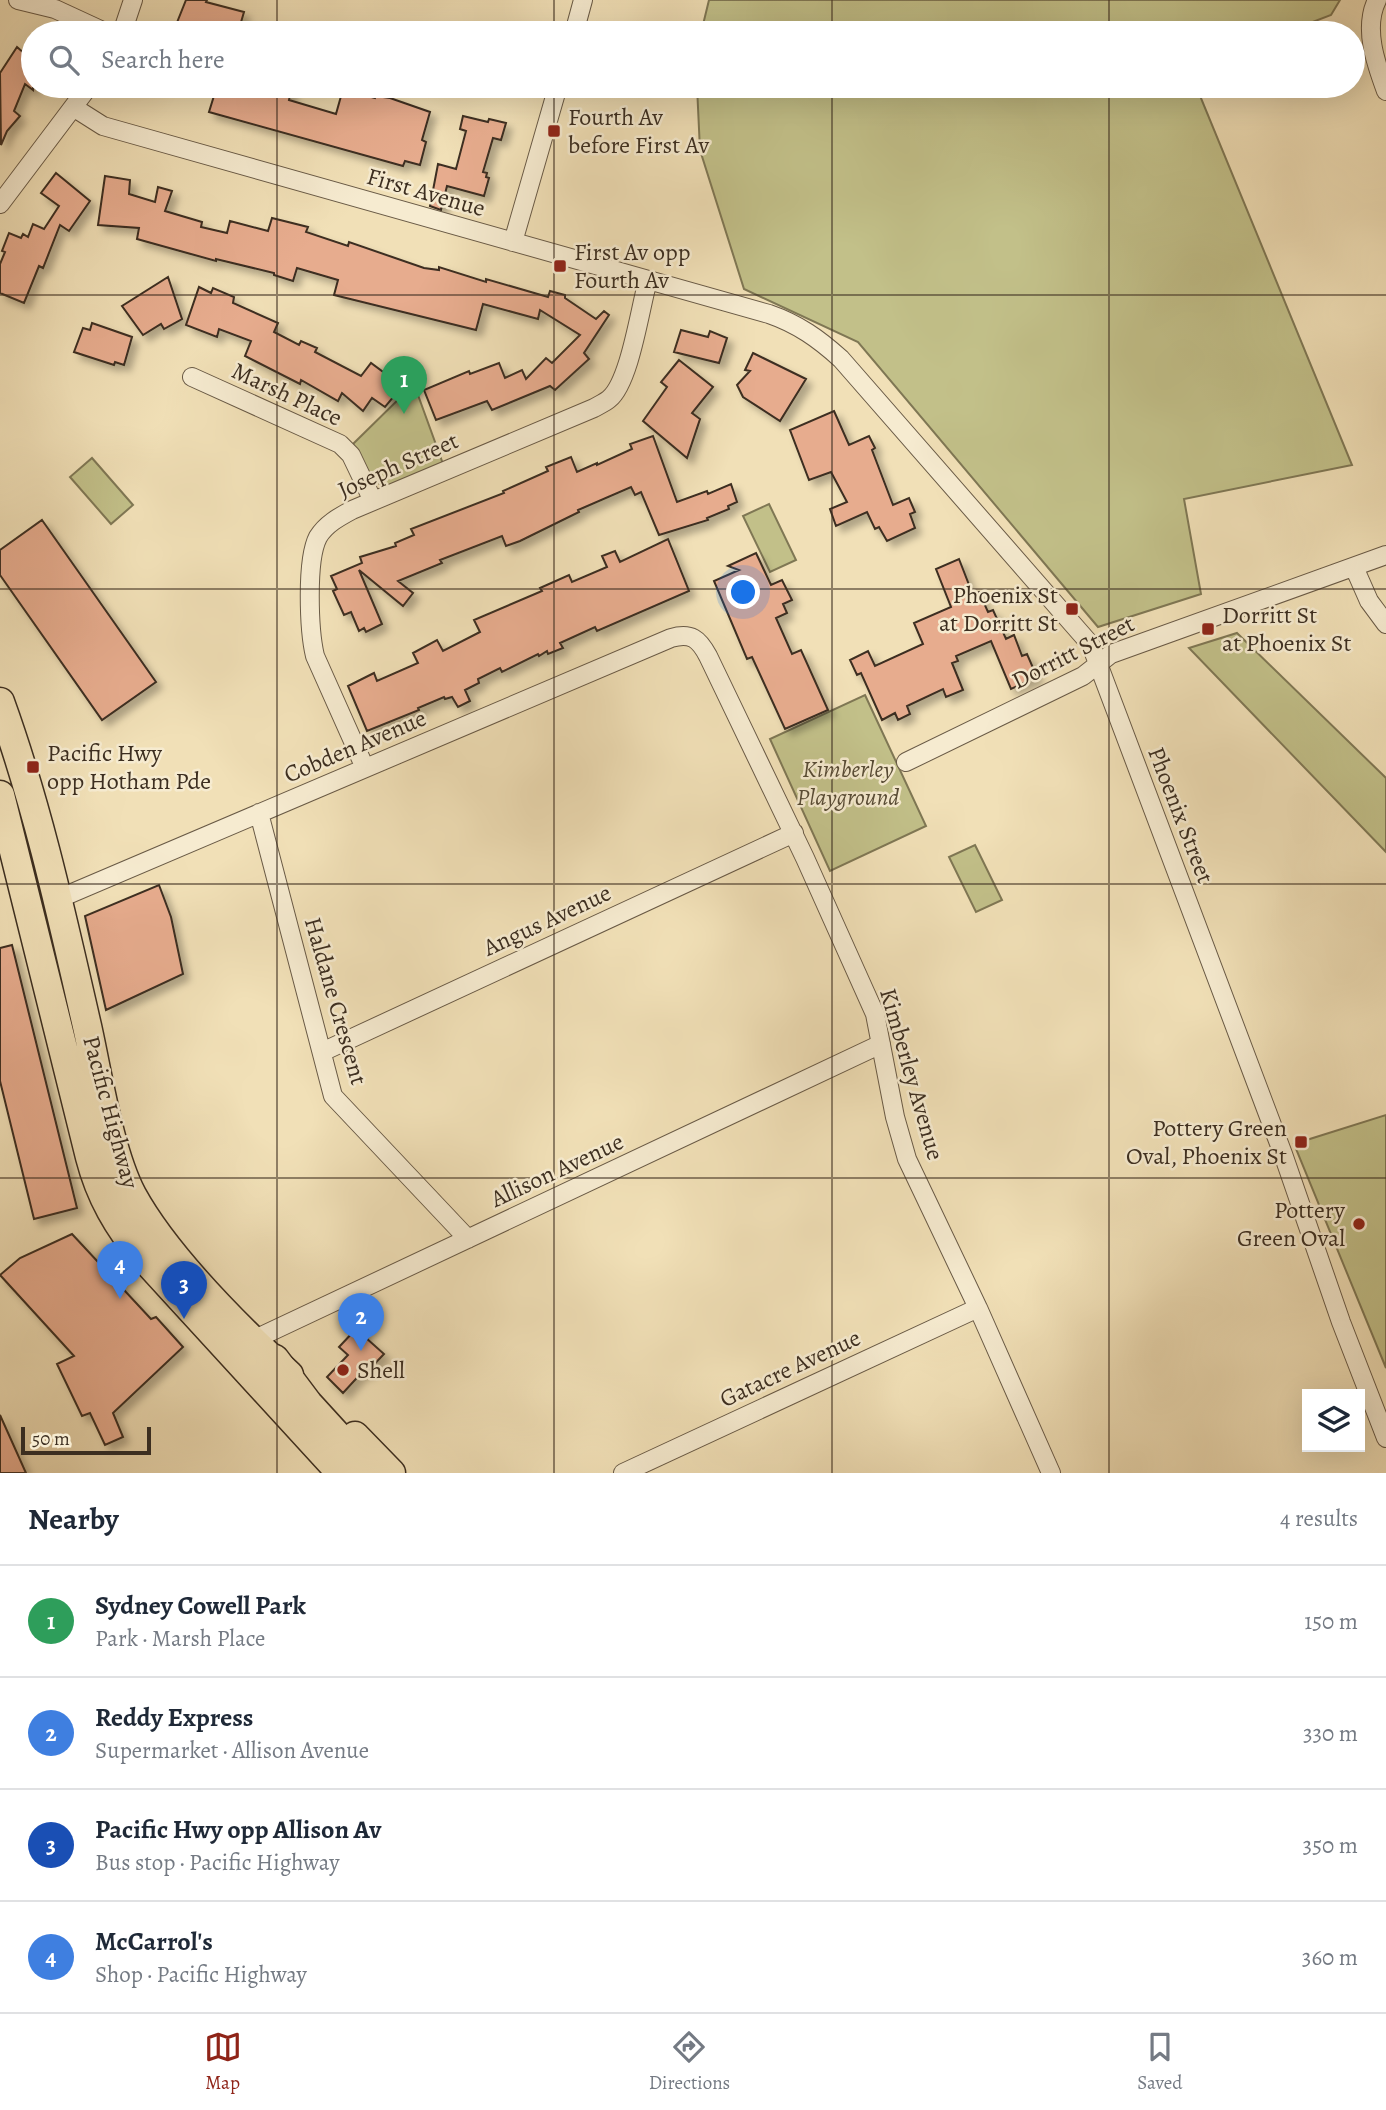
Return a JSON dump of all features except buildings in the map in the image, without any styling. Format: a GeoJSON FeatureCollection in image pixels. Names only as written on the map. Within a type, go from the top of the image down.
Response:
{"type":"FeatureCollection","features":[{"type":"Feature","properties":{"kind":"highway"},"geometry":{"type":"LineString","coordinates":[[263,1350],[312,1412],[368,1473]]}},
{"type":"Feature","properties":{"kind":"main road","name":"Pacific Highway"},"geometry":{"type":"LineString","coordinates":[[0,702],[58,899],[110,1129],[132,1194],[175,1255],[263,1350],[391,1473]]}},
{"type":"Feature","properties":{"kind":"main road","name":"Pacific Highway"},"geometry":{"type":"LineString","coordinates":[[0,795],[90,1157],[103,1199],[144,1258],[341,1473]]}},
{"type":"Feature","properties":{"kind":"street"},"geometry":{"type":"LineString","coordinates":[[18,0],[55,9],[81,21]]}},
{"type":"Feature","properties":{"kind":"street"},"geometry":{"type":"LineString","coordinates":[[126,21],[133,0]]}},
{"type":"Feature","properties":{"kind":"street"},"geometry":{"type":"LineString","coordinates":[[577,21],[583,0]]}},
{"type":"Feature","properties":{"kind":"street"},"geometry":{"type":"LineString","coordinates":[[1377,0],[1372,10],[1373,57],[1386,91]]}},
{"type":"Feature","properties":{"kind":"street"},"geometry":{"type":"LineString","coordinates":[[0,204],[80,98]]}},
{"type":"Feature","properties":{"kind":"street"},"geometry":{"type":"LineString","coordinates":[[513,242],[555,98]]}},
{"type":"Feature","properties":{"kind":"street","name":"First Avenue"},"geometry":{"type":"LineString","coordinates":[[73,107],[103,126],[769,314]]}},
{"type":"Feature","properties":{"kind":"street","name":"Joseph Street"},"geometry":{"type":"LineString","coordinates":[[366,768],[315,656],[310,631],[314,548],[322,531],[332,521],[373,501],[610,399],[626,371],[649,280]]}},
{"type":"Feature","properties":{"kind":"street","name":"Phoenix Street"},"geometry":{"type":"LineString","coordinates":[[769,314],[807,331],[841,359],[1091,645],[1283,1154],[1341,1322],[1386,1438]]}},
{"type":"Feature","properties":{"kind":"street","name":"Marsh Place"},"geometry":{"type":"LineString","coordinates":[[192,377],[340,444],[351,455],[373,501]]}},
{"type":"Feature","properties":{"kind":"street","name":"Dorritt Street"},"geometry":{"type":"LineString","coordinates":[[906,762],[1083,676],[1118,651],[1386,555]]}},
{"type":"Feature","properties":{"kind":"street"},"geometry":{"type":"LineString","coordinates":[[1354,567],[1369,601],[1386,624]]}},
{"type":"Feature","properties":{"kind":"street","name":"Kimberley Avenue"},"geometry":{"type":"LineString","coordinates":[[671,638],[693,636],[701,642],[794,833],[875,1014],[895,1117],[907,1159],[978,1307],[1051,1473]]}},
{"type":"Feature","properties":{"kind":"street","name":"Cobden Avenue"},"geometry":{"type":"LineString","coordinates":[[58,899],[671,638]]}},
{"type":"Feature","properties":{"kind":"street","name":"Haldane Crescent"},"geometry":{"type":"LineString","coordinates":[[259,813],[333,1096],[468,1239]]}},
{"type":"Feature","properties":{"kind":"street","name":"Angus Avenue"},"geometry":{"type":"LineString","coordinates":[[322,1052],[794,833]]}},
{"type":"Feature","properties":{"kind":"street","name":"Allison Avenue"},"geometry":{"type":"LineString","coordinates":[[263,1350],[468,1239],[881,1044]]}},
{"type":"Feature","properties":{"kind":"street","name":"Gatacre Avenue"},"geometry":{"type":"LineString","coordinates":[[623,1473],[648,1468],[978,1307]]}},
{"type":"Feature","properties":{"kind":"green space"},"geometry":{"type":"Polygon","coordinates":[[[709,0],[1340,0],[1331,15],[1315,21],[704,21],[709,0]]]}},
{"type":"Feature","properties":{"kind":"green space"},"geometry":{"type":"Polygon","coordinates":[[[698,98],[1201,98],[1352,465],[1184,499],[1201,594],[1098,627],[858,342],[744,289],[700,150],[698,98]]]}},
{"type":"Feature","properties":{"kind":"green space"},"geometry":{"type":"Polygon","coordinates":[[[414,384],[443,464],[406,482],[386,485],[378,483],[369,474],[353,444],[414,384]]]}},
{"type":"Feature","properties":{"kind":"green space"},"geometry":{"type":"Polygon","coordinates":[[[92,458],[133,505],[111,524],[70,477],[92,458]]]}},
{"type":"Feature","properties":{"kind":"green space"},"geometry":{"type":"Polygon","coordinates":[[[769,504],[796,560],[770,572],[743,516],[769,504]]]}},
{"type":"Feature","properties":{"kind":"green space"},"geometry":{"type":"Polygon","coordinates":[[[1237,633],[1386,778],[1386,852],[1189,648],[1237,633]]]}},
{"type":"Feature","properties":{"kind":"green space","name":"Kimberley Playground"},"geometry":{"type":"Polygon","coordinates":[[[865,695],[926,826],[830,871],[770,739],[865,695]]]}},
{"type":"Feature","properties":{"kind":"green space"},"geometry":{"type":"Polygon","coordinates":[[[975,845],[1002,900],[976,912],[949,857],[975,845]]]}},
{"type":"Feature","properties":{"kind":"green space","name":"Pottery Green Oval"},"geometry":{"type":"Polygon","coordinates":[[[1386,1115],[1386,1368],[1294,1144],[1386,1115]]]}},
{"type":"Feature","properties":{"kind":"place","name":"Fourth Av before First Av"},"geometry":{"type":"Point","coordinates":[554,131]}},
{"type":"Feature","properties":{"kind":"place","name":"First Av opp Fourth Av"},"geometry":{"type":"Point","coordinates":[560,266]}},
{"type":"Feature","properties":{"kind":"place","name":"Sydney Cowell Park"},"geometry":{"type":"Point","coordinates":[404,414]}},
{"type":"Feature","properties":{"kind":"place","name":"Phoenix St at Dorritt St"},"geometry":{"type":"Point","coordinates":[1072,609]}},
{"type":"Feature","properties":{"kind":"place","name":"Dorritt St at Phoenix St"},"geometry":{"type":"Point","coordinates":[1208,629]}},
{"type":"Feature","properties":{"kind":"place","name":"Pacific Hwy opp Hotham Pde"},"geometry":{"type":"Point","coordinates":[33,767]}},
{"type":"Feature","properties":{"kind":"place","name":"Pottery Green Oval, Phoenix St"},"geometry":{"type":"Point","coordinates":[1301,1142]}},
{"type":"Feature","properties":{"kind":"place","name":"Pottery Green Oval"},"geometry":{"type":"Point","coordinates":[1359,1224]}},
{"type":"Feature","properties":{"kind":"place","name":"McCarrol's"},"geometry":{"type":"Point","coordinates":[120,1299]}},
{"type":"Feature","properties":{"kind":"place","name":"Pacific Hwy opp Allison Av"},"geometry":{"type":"Point","coordinates":[184,1319]}},
{"type":"Feature","properties":{"kind":"place","name":"Reddy Express"},"geometry":{"type":"Point","coordinates":[361,1351]}},
{"type":"Feature","properties":{"kind":"place","name":"Shell"},"geometry":{"type":"Point","coordinates":[343,1370]}}]}
